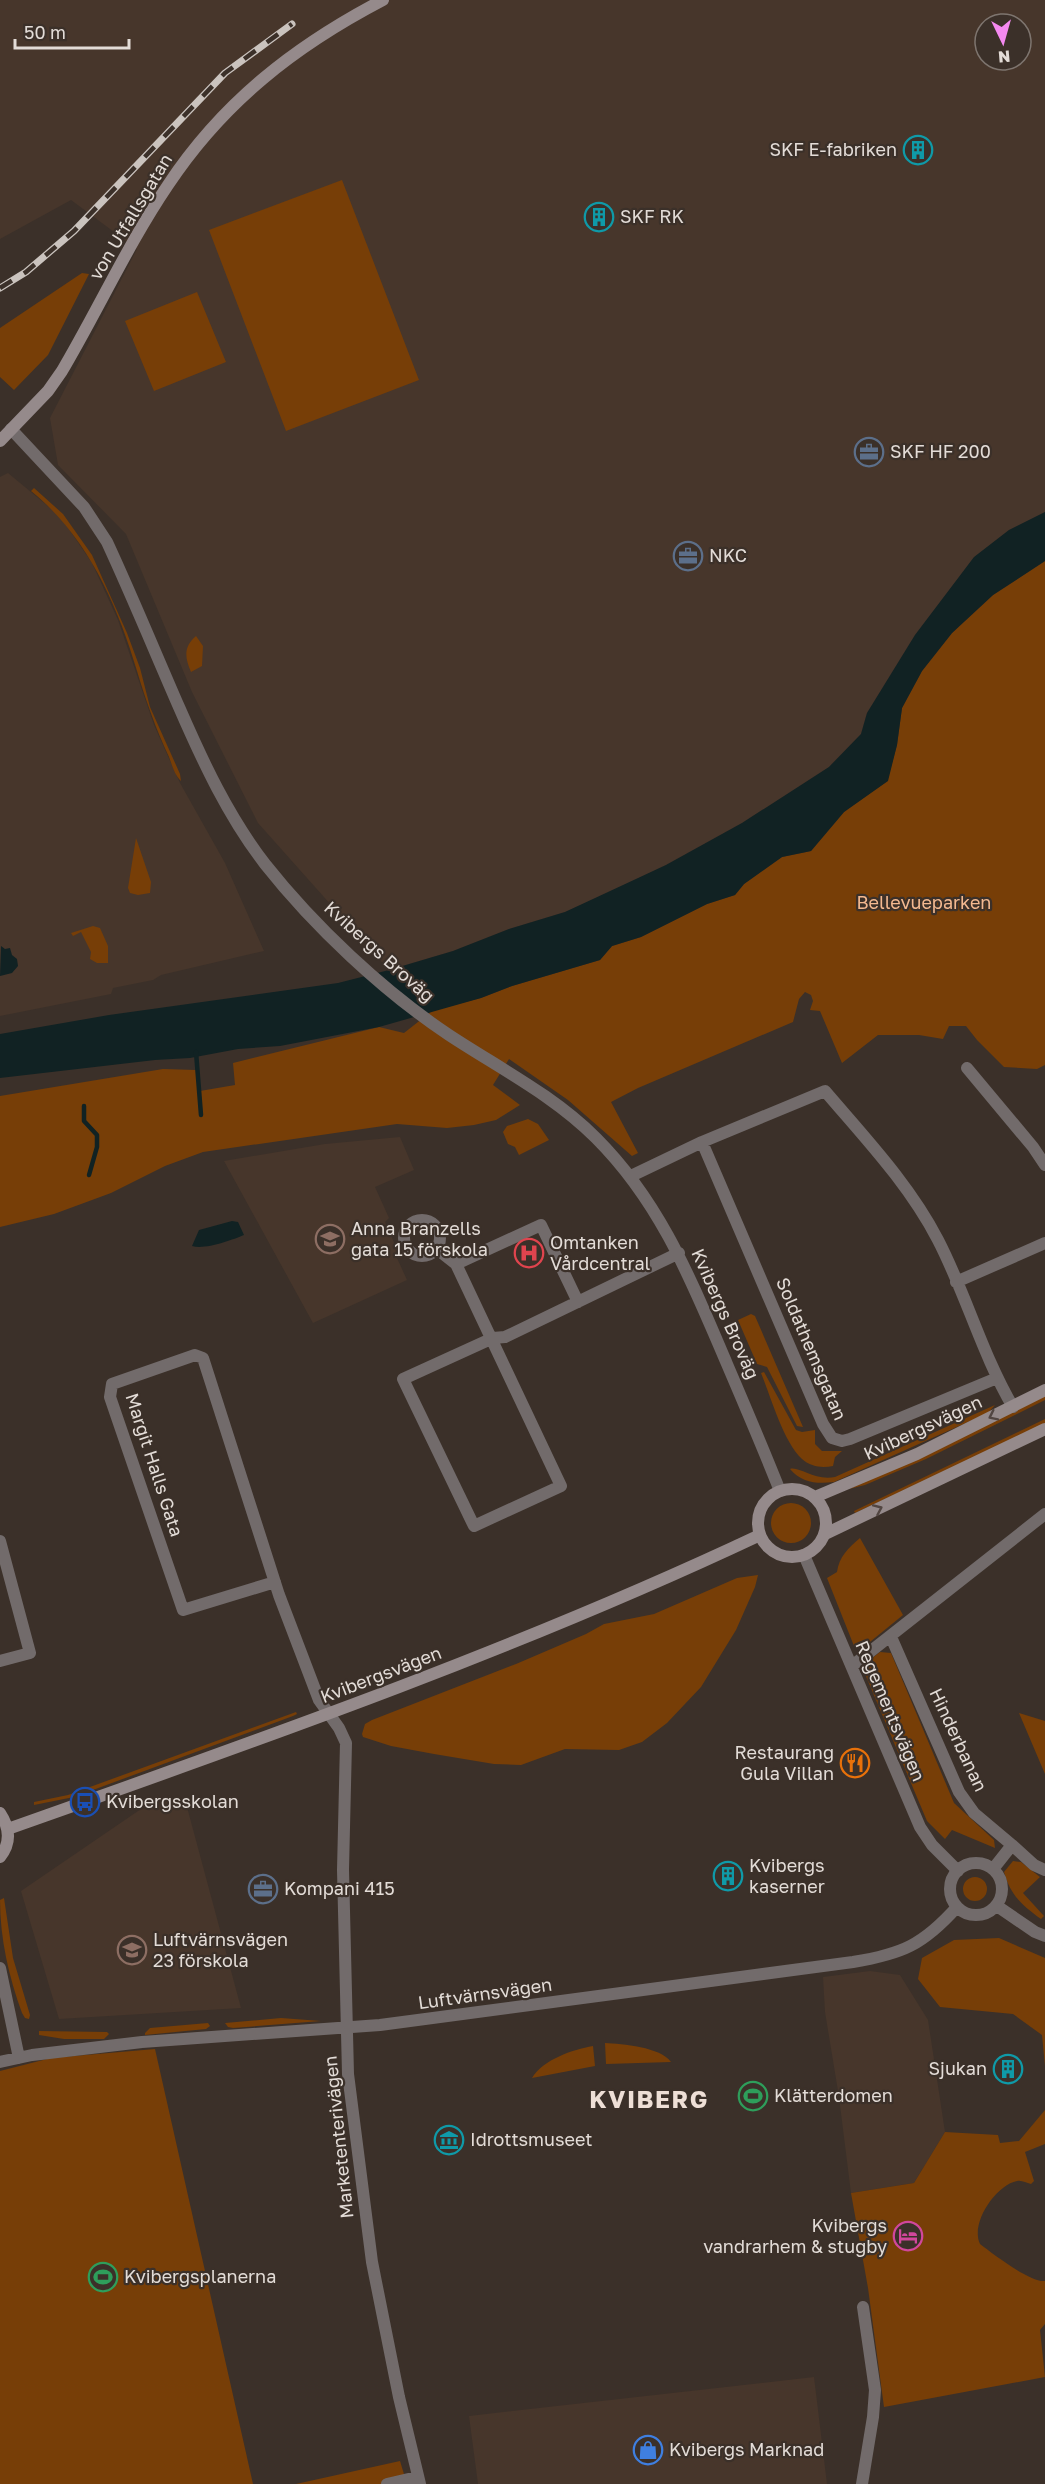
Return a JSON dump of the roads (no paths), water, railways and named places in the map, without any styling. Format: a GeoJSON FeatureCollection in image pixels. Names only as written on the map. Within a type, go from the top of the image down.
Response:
{"type":"FeatureCollection","features":[{"type":"Feature","properties":{"kind":"street","name":"von Utfallsgatan"},"geometry":{"type":"LineString","coordinates":[[0,441],[48,391],[62,371],[158,202],[208,132],[234,104],[283,61],[336,25],[383,0]]}},
{"type":"Feature","properties":{"kind":"street","name":"Kvibergs Broväg"},"geometry":{"type":"LineString","coordinates":[[11,429],[84,507],[107,542],[218,790],[243,833],[292,896],[393,993],[448,1035],[542,1094],[577,1121],[631,1176],[679,1253],[780,1491]]}},
{"type":"Feature","properties":{"kind":"street"},"geometry":{"type":"LineString","coordinates":[[967,1068],[1033,1147],[1045,1165]]}},
{"type":"Feature","properties":{"kind":"street"},"geometry":{"type":"LineString","coordinates":[[631,1176],[702,1142],[825,1091],[902,1182],[938,1240],[997,1378],[1013,1407]]}},
{"type":"Feature","properties":{"kind":"street","name":"Soldathemsgatan"},"geometry":{"type":"LineString","coordinates":[[702,1142],[823,1424],[832,1438],[842,1441],[850,1439],[997,1378]]}},
{"type":"Feature","properties":{"kind":"street"},"geometry":{"type":"LineString","coordinates":[[456,1264],[541,1225],[578,1302]]}},
{"type":"Feature","properties":{"kind":"street"},"geometry":{"type":"LineString","coordinates":[[956,1282],[1045,1243]]}},
{"type":"Feature","properties":{"kind":"street"},"geometry":{"type":"LineString","coordinates":[[437,1249],[456,1264],[493,1338],[561,1486],[474,1526],[403,1379],[493,1338],[505,1337],[679,1253]]}},
{"type":"Feature","properties":{"kind":"street","name":"Margit Halls Gata"},"geometry":{"type":"LineString","coordinates":[[275,1582],[183,1610],[111,1397],[112,1384],[195,1355],[203,1358],[275,1582],[319,1700],[328,1715]]}},
{"type":"Feature","properties":{"kind":"street","name":"Kvibergsvägen"},"geometry":{"type":"LineString","coordinates":[[815,1497],[917,1454],[1045,1390]]}},
{"type":"Feature","properties":{"kind":"street"},"geometry":{"type":"LineString","coordinates":[[825,1534],[1045,1429]]}},
{"type":"Feature","properties":{"kind":"street"},"geometry":{"type":"LineString","coordinates":[[795,1489],[815,1497],[825,1514],[825,1534],[817,1547],[804,1555],[791,1557],[778,1554],[767,1546],[760,1535],[758,1519],[761,1508],[771,1496],[780,1491],[795,1489]]}},
{"type":"Feature","properties":{"kind":"street"},"geometry":{"type":"LineString","coordinates":[[852,1666],[1045,1514]]}},
{"type":"Feature","properties":{"kind":"street","name":"Kvibergsvägen"},"geometry":{"type":"LineString","coordinates":[[8,1828],[328,1715],[470,1661],[760,1535]]}},
{"type":"Feature","properties":{"kind":"street"},"geometry":{"type":"LineString","coordinates":[[0,1541],[30,1653],[0,1661]]}},
{"type":"Feature","properties":{"kind":"street","name":"Regementsvägen"},"geometry":{"type":"LineString","coordinates":[[804,1555],[920,1827],[932,1845],[958,1871]]}},
{"type":"Feature","properties":{"kind":"street","name":"Hinderbanan"},"geometry":{"type":"LineString","coordinates":[[891,1637],[959,1792],[974,1813],[1034,1865],[1045,1870]]}},
{"type":"Feature","properties":{"kind":"street","name":"Marketenterivägen"},"geometry":{"type":"LineString","coordinates":[[328,1715],[339,1728],[346,1743],[344,1877],[348,2074],[367,2230],[384,2327],[418,2480]]}},
{"type":"Feature","properties":{"kind":"street"},"geometry":{"type":"LineString","coordinates":[[0,1814],[8,1828],[6,1847],[0,1857]]}},
{"type":"Feature","properties":{"kind":"street"},"geometry":{"type":"LineString","coordinates":[[993,1869],[1012,1845]]}},
{"type":"Feature","properties":{"kind":"street"},"geometry":{"type":"LineString","coordinates":[[977,1863],[993,1869],[1000,1877],[1003,1887],[1002,1897],[997,1906],[987,1914],[977,1916],[964,1913],[951,1897],[950,1889],[953,1878],[965,1865],[977,1863]]}},
{"type":"Feature","properties":{"kind":"street"},"geometry":{"type":"LineString","coordinates":[[997,1906],[1035,1932],[1045,1936]]}},
{"type":"Feature","properties":{"kind":"street","name":"Luftvärnsvägen"},"geometry":{"type":"LineString","coordinates":[[0,2062],[142,2042],[348,2029],[695,1985],[884,1957],[899,1953],[924,1938],[957,1907]]}},
{"type":"Feature","properties":{"kind":"street"},"geometry":{"type":"LineString","coordinates":[[0,1968],[19,2058]]}},
{"type":"Feature","properties":{"kind":"street"},"geometry":{"type":"LineString","coordinates":[[862,2484],[875,2390],[863,2307]]}},
{"type":"Feature","properties":{"kind":"street"},"geometry":{"type":"LineString","coordinates":[[387,2484],[418,2480]]}},
{"type":"Feature","properties":{"kind":"waterway"},"geometry":{"type":"LineString","coordinates":[[196,1052],[201,1115]]}},
{"type":"Feature","properties":{"kind":"waterway"},"geometry":{"type":"LineString","coordinates":[[84,1106],[84,1121],[97,1135],[97,1147],[89,1175]]}},
{"type":"Feature","properties":{"kind":"railway"},"geometry":{"type":"LineString","coordinates":[[0,288],[26,272],[74,231],[225,73],[292,24]]}},
{"type":"Feature","properties":{"kind":"place","name":"SKF E-fabriken"},"geometry":{"type":"Point","coordinates":[918,150]}},
{"type":"Feature","properties":{"kind":"place","name":"SKF RK"},"geometry":{"type":"Point","coordinates":[599,217]}},
{"type":"Feature","properties":{"kind":"place","name":"SKF HF 200"},"geometry":{"type":"Point","coordinates":[869,452]}},
{"type":"Feature","properties":{"kind":"place","name":"NKC"},"geometry":{"type":"Point","coordinates":[688,556]}},
{"type":"Feature","properties":{"kind":"place","name":"Anna Branzells gata 15 förskola"},"geometry":{"type":"Point","coordinates":[330,1239]}},
{"type":"Feature","properties":{"kind":"place","name":"Omtanken Vårdcentral"},"geometry":{"type":"Point","coordinates":[529,1253]}},
{"type":"Feature","properties":{"kind":"place","name":"Restaurang Gula Villan"},"geometry":{"type":"Point","coordinates":[855,1763]}},
{"type":"Feature","properties":{"kind":"place","name":"Kvibergsskolan"},"geometry":{"type":"Point","coordinates":[85,1802]}},
{"type":"Feature","properties":{"kind":"place","name":"Kvibergs kaserner"},"geometry":{"type":"Point","coordinates":[728,1876]}},
{"type":"Feature","properties":{"kind":"place","name":"Kompani 415"},"geometry":{"type":"Point","coordinates":[263,1889]}},
{"type":"Feature","properties":{"kind":"place","name":"Luftvärnsvägen 23 förskola"},"geometry":{"type":"Point","coordinates":[132,1950]}},
{"type":"Feature","properties":{"kind":"place","name":"Sjukan"},"geometry":{"type":"Point","coordinates":[1008,2069]}},
{"type":"Feature","properties":{"kind":"place","name":"Klätterdomen"},"geometry":{"type":"Point","coordinates":[753,2096]}},
{"type":"Feature","properties":{"kind":"place","name":"Idrottsmuseet"},"geometry":{"type":"Point","coordinates":[449,2140]}},
{"type":"Feature","properties":{"kind":"place","name":"Kvibergs vandrarhem & stugby"},"geometry":{"type":"Point","coordinates":[908,2236]}},
{"type":"Feature","properties":{"kind":"place","name":"Kvibergsplanerna"},"geometry":{"type":"Point","coordinates":[103,2277]}},
{"type":"Feature","properties":{"kind":"place","name":"Kvibergs Marknad"},"geometry":{"type":"Point","coordinates":[648,2450]}},
{"type":"Feature","properties":{"kind":"district","name":"KVIBERG"},"geometry":{"type":"Point","coordinates":[649,2100]}},
{"type":"Feature","properties":{"kind":"park label","name":"Bellevueparken"},"geometry":{"type":"Point","coordinates":[924,903]}}]}
